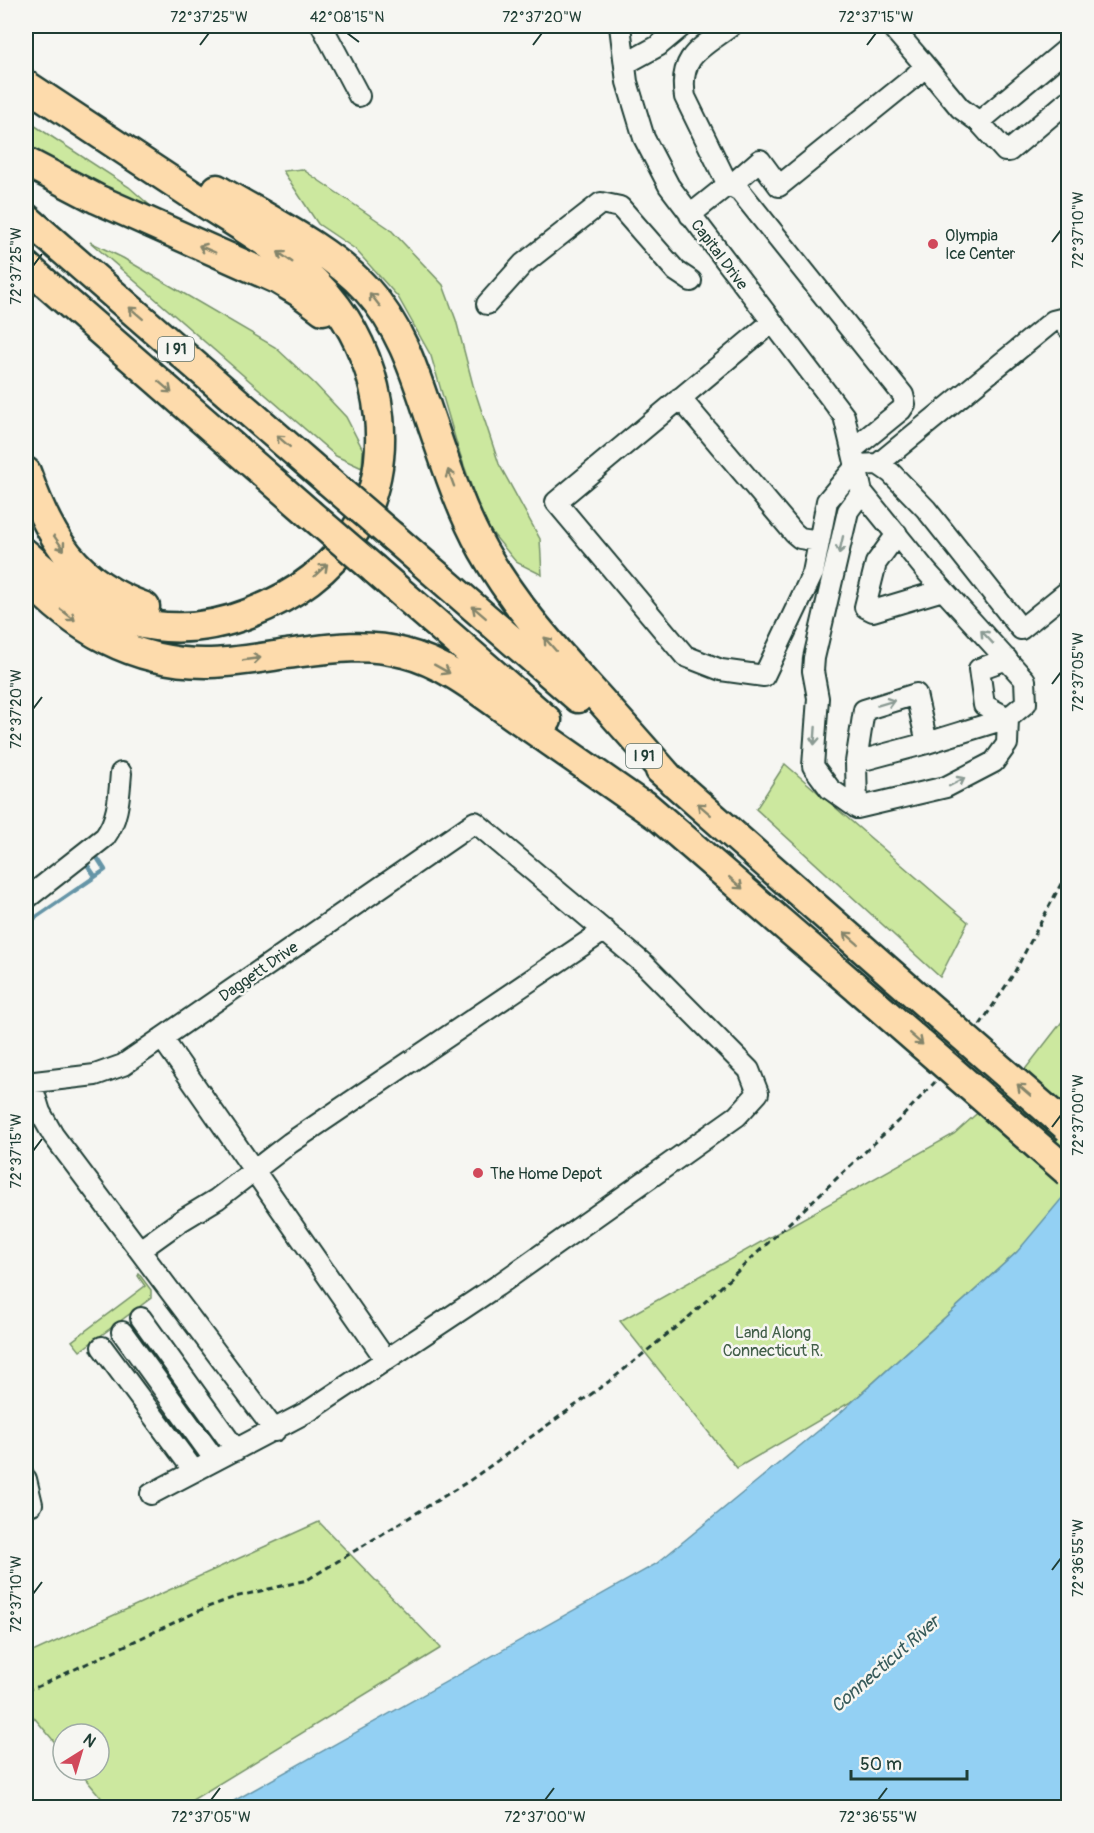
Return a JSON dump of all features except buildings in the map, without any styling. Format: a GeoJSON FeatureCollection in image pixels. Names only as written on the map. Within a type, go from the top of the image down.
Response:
{"type":"FeatureCollection","features":[{"type":"Feature","properties":{"kind":"highway"},"geometry":{"type":"LineString","coordinates":[[26,77],[310,245],[347,270],[368,290],[393,326],[407,352],[459,499],[476,537],[497,574],[551,645],[674,782]]}},
{"type":"Feature","properties":{"kind":"highway"},"geometry":{"type":"LineString","coordinates":[[26,86],[273,249],[299,267],[319,286],[347,321],[362,350],[373,383],[380,431],[375,476],[367,505],[356,529],[334,558],[301,588],[273,603],[231,620],[201,626],[172,627],[144,624],[117,616],[83,600],[61,585],[26,555]]}},
{"type":"Feature","properties":{"kind":"highway"},"geometry":{"type":"LineString","coordinates":[[26,162],[97,200],[279,280],[310,300],[340,328],[357,354],[370,384],[380,431]]}},
{"type":"Feature","properties":{"kind":"highway","name":"I 91"},"geometry":{"type":"LineString","coordinates":[[26,218],[1068,1128]]}},
{"type":"Feature","properties":{"kind":"highway","name":"I 91"},"geometry":{"type":"LineString","coordinates":[[26,266],[1068,1172]]}},
{"type":"Feature","properties":{"kind":"highway"},"geometry":{"type":"LineString","coordinates":[[26,472],[42,516],[56,541],[75,563],[111,592],[149,608],[188,616],[230,614],[273,603]]}},
{"type":"Feature","properties":{"kind":"highway"},"geometry":{"type":"LineString","coordinates":[[26,575],[54,604],[92,633],[121,647],[162,659],[190,663],[220,663],[353,647],[394,650],[422,659],[474,688],[660,818]]}},
{"type":"Feature","properties":{"kind":"street"},"geometry":{"type":"LineString","coordinates":[[322,26],[360,96]]}},
{"type":"Feature","properties":{"kind":"street","name":"Capital Drive"},"geometry":{"type":"LineString","coordinates":[[620,26],[627,82],[644,138],[669,186],[844,416],[862,492]]}},
{"type":"Feature","properties":{"kind":"street"},"geometry":{"type":"LineString","coordinates":[[625,64],[658,46],[682,26]]}},
{"type":"Feature","properties":{"kind":"street"},"geometry":{"type":"LineString","coordinates":[[730,26],[692,56],[685,68],[683,84],[685,97],[729,187],[741,191],[903,395],[905,404],[855,457],[827,501],[813,573],[764,676],[721,670],[685,656],[556,502],[772,322]]}},
{"type":"Feature","properties":{"kind":"street"},"geometry":{"type":"LineString","coordinates":[[891,26],[960,108],[979,122],[1005,151],[1009,151],[1068,101]]}},
{"type":"Feature","properties":{"kind":"street"},"geometry":{"type":"LineString","coordinates":[[979,122],[1068,48]]}},
{"type":"Feature","properties":{"kind":"street"},"geometry":{"type":"LineString","coordinates":[[690,215],[729,187],[760,160],[779,186],[914,77],[921,70],[922,62]]}},
{"type":"Feature","properties":{"kind":"street"},"geometry":{"type":"LineString","coordinates":[[487,304],[523,264],[601,203],[620,207],[676,271],[691,281]]}},
{"type":"Feature","properties":{"kind":"street"},"geometry":{"type":"LineString","coordinates":[[878,464],[1057,318],[1061,319],[1068,328]]}},
{"type":"Feature","properties":{"kind":"street"},"geometry":{"type":"LineString","coordinates":[[680,398],[794,533],[800,538],[819,541]]}},
{"type":"Feature","properties":{"kind":"street"},"geometry":{"type":"LineString","coordinates":[[855,457],[878,464],[891,473],[926,509],[1021,629],[1068,591]]}},
{"type":"Feature","properties":{"kind":"street"},"geometry":{"type":"LineString","coordinates":[[856,762],[1008,718],[1026,703],[1025,680],[943,590],[862,492],[848,511],[813,671],[818,698],[813,766],[830,789],[857,808],[946,787],[994,762],[1007,744],[1008,718]]}},
{"type":"Feature","properties":{"kind":"street"},"geometry":{"type":"LineString","coordinates":[[897,534],[876,563],[865,607],[873,611],[943,590]]}},
{"type":"Feature","properties":{"kind":"street"},"geometry":{"type":"LineString","coordinates":[[1007,659],[979,669],[984,705],[1008,718]]}},
{"type":"Feature","properties":{"kind":"street"},"geometry":{"type":"LineString","coordinates":[[857,808],[856,762],[864,710],[916,694],[927,743]]}},
{"type":"Feature","properties":{"kind":"street"},"geometry":{"type":"LineString","coordinates":[[26,899],[105,837],[114,821],[121,773]]}},
{"type":"Feature","properties":{"kind":"street","name":"Daggett Drive"},"geometry":{"type":"LineString","coordinates":[[28,1083],[105,1072],[123,1065],[475,822],[605,930]]}},
{"type":"Feature","properties":{"kind":"street"},"geometry":{"type":"LineString","coordinates":[[140,1250],[254,1172],[290,1143],[605,930],[645,965],[749,1070],[758,1093],[737,1116],[497,1286],[309,1411],[275,1431],[151,1494]]}},
{"type":"Feature","properties":{"kind":"street"},"geometry":{"type":"LineString","coordinates":[[162,1038],[386,1360]]}},
{"type":"Feature","properties":{"kind":"street"},"geometry":{"type":"LineString","coordinates":[[28,1083],[40,1112],[54,1135],[275,1431]]}},
{"type":"Feature","properties":{"kind":"street"},"geometry":{"type":"LineString","coordinates":[[26,1117],[54,1135]]}},
{"type":"Feature","properties":{"kind":"street"},"geometry":{"type":"LineString","coordinates":[[211,1462],[117,1336],[211,1462]]}},
{"type":"Feature","properties":{"kind":"street"},"geometry":{"type":"LineString","coordinates":[[26,1479],[32,1504]]}},
{"type":"Feature","properties":{"kind":"path"},"geometry":{"type":"LineString","coordinates":[[978,1028],[1013,975],[1063,880],[1068,858]]}},
{"type":"Feature","properties":{"kind":"path"},"geometry":{"type":"LineString","coordinates":[[26,1690],[37,1687],[205,1608],[235,1597],[307,1580],[469,1480],[610,1380],[691,1315],[906,1113],[942,1074]]}},
{"type":"Feature","properties":{"kind":"green space"},"geometry":{"type":"Polygon","coordinates":[[[26,120],[129,187],[154,209],[26,149],[26,120]]]}},
{"type":"Feature","properties":{"kind":"green space"},"geometry":{"type":"Polygon","coordinates":[[[302,169],[390,229],[443,285],[456,320],[473,385],[499,464],[540,539],[542,575],[516,562],[484,523],[458,448],[431,356],[398,297],[355,249],[318,224],[283,171],[302,169]]]}},
{"type":"Feature","properties":{"kind":"green space"},"geometry":{"type":"Polygon","coordinates":[[[90,242],[123,258],[275,347],[346,417],[363,450],[362,468],[336,456],[90,242]]]}},
{"type":"Feature","properties":{"kind":"green space"},"geometry":{"type":"Polygon","coordinates":[[[785,764],[968,922],[940,977],[756,809],[785,764]]]}},
{"type":"Feature","properties":{"kind":"green space","name":"Land Along Connecticut R."},"geometry":{"type":"Polygon","coordinates":[[[1068,1014],[1068,1247],[1017,1252],[854,1400],[737,1468],[620,1321],[954,1134],[1023,1072],[1068,1014]]]}},
{"type":"Feature","properties":{"kind":"green space"},"geometry":{"type":"Polygon","coordinates":[[[139,1274],[151,1290],[151,1298],[80,1351],[72,1341],[145,1286],[139,1274]]]}},
{"type":"Feature","properties":{"kind":"green space"},"geometry":{"type":"Polygon","coordinates":[[[319,1522],[441,1648],[181,1807],[109,1807],[88,1782],[111,1782],[111,1722],[51,1722],[51,1738],[26,1708],[26,1655],[319,1522]]]}},
{"type":"Feature","properties":{"kind":"water","name":"Connecticut River"},"geometry":{"type":"Polygon","coordinates":[[[1068,1191],[1068,1807],[223,1807],[656,1564],[840,1413],[1017,1252],[1068,1191]]]}},
{"type":"Feature","properties":{"kind":"waterway"},"geometry":{"type":"LineString","coordinates":[[26,924],[105,870],[98,859]]}},
{"type":"Feature","properties":{"kind":"waterway"},"geometry":{"type":"LineString","coordinates":[[88,866],[95,876]]}},
{"type":"Feature","properties":{"kind":"place","name":"Olympia Ice Center"},"geometry":{"type":"Point","coordinates":[933,244]}},
{"type":"Feature","properties":{"kind":"place","name":"The Home Depot"},"geometry":{"type":"Point","coordinates":[478,1173]}}]}
